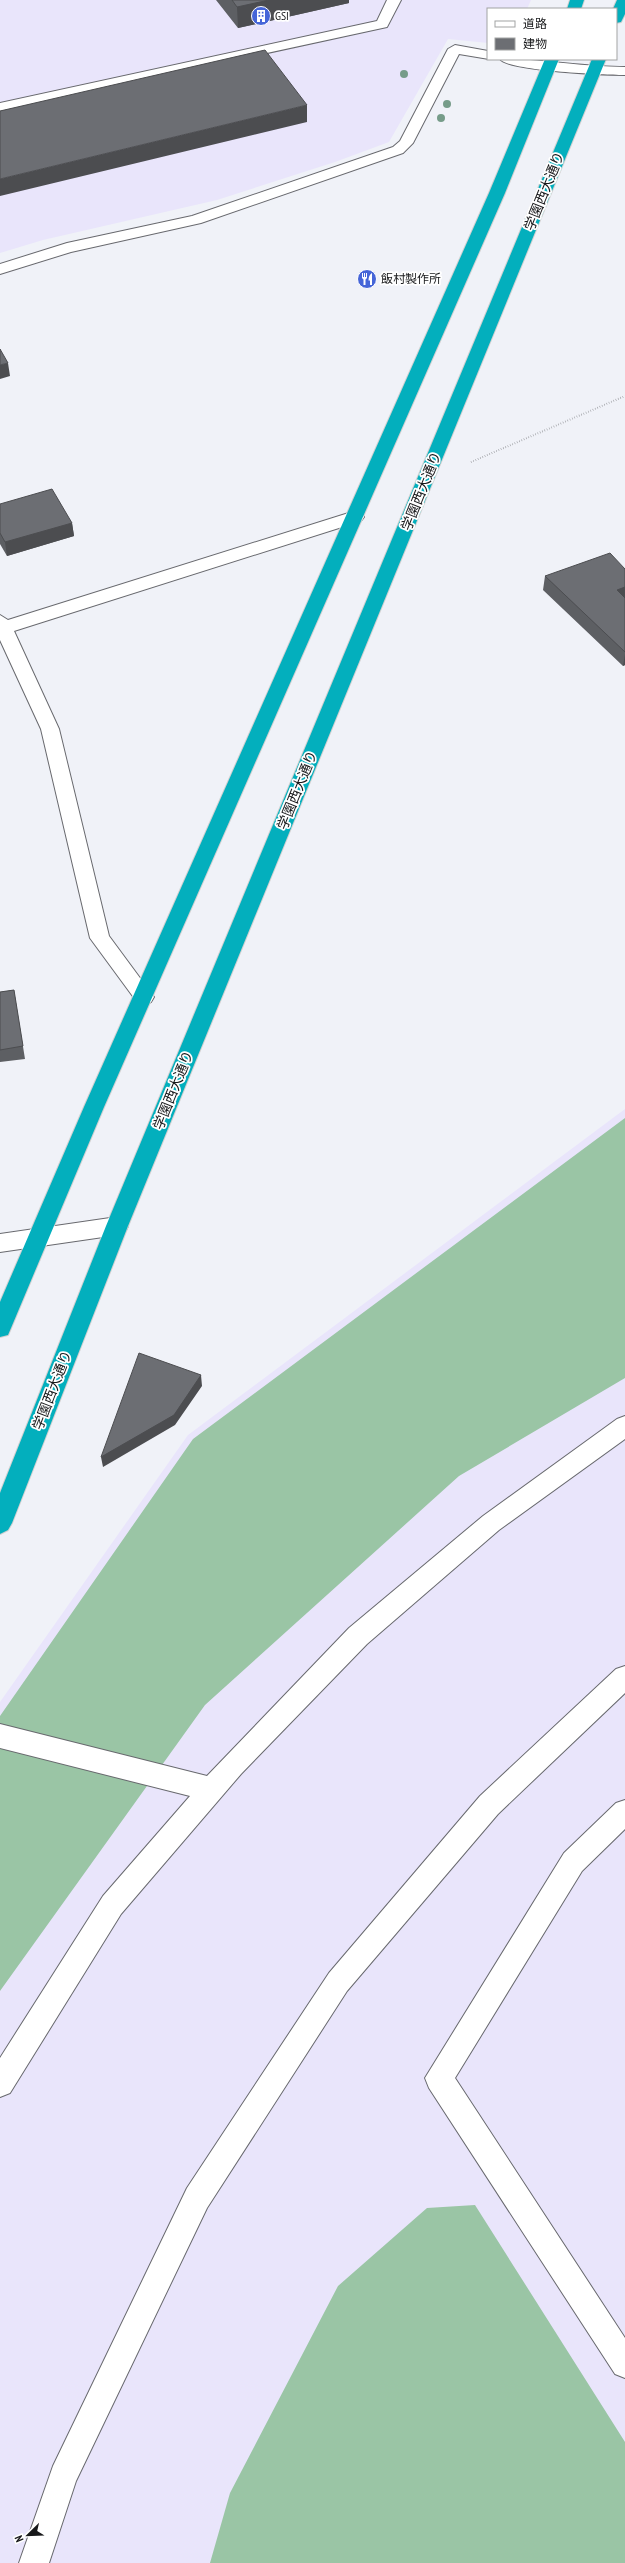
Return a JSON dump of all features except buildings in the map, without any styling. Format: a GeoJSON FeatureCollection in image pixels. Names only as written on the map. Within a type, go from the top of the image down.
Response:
{"type":"FeatureCollection","features":[{"type":"Feature","properties":{"kind":"highway"},"geometry":{"type":"LineString","coordinates":[[617,16],[624,0]]}},
{"type":"Feature","properties":{"kind":"highway"},"geometry":{"type":"LineString","coordinates":[[0,1328],[38,1238],[497,193],[550,63]]}},
{"type":"Feature","properties":{"kind":"highway","name":"学園西大通り"},"geometry":{"type":"LineString","coordinates":[[0,1524],[117,1226],[596,65]]}},
{"type":"Feature","properties":{"kind":"street"},"geometry":{"type":"LineString","coordinates":[[0,108],[382,24],[394,0]]}},
{"type":"Feature","properties":{"kind":"street"},"geometry":{"type":"LineString","coordinates":[[0,269],[67,248],[196,220],[380,158],[398,150],[406,143],[455,49],[487,55]]}},
{"type":"Feature","properties":{"kind":"street"},"geometry":{"type":"LineString","coordinates":[[518,60],[596,65],[625,71]]}},
{"type":"Feature","properties":{"kind":"street"},"geometry":{"type":"LineString","coordinates":[[144,997],[100,938],[50,729],[2,624],[355,517]]}},
{"type":"Feature","properties":{"kind":"street"},"geometry":{"type":"LineString","coordinates":[[0,1243],[117,1226]]}},
{"type":"Feature","properties":{"kind":"street"},"geometry":{"type":"LineString","coordinates":[[0,2083],[112,1905],[212,1790],[358,1636],[491,1523],[625,1426]]}},
{"type":"Feature","properties":{"kind":"street"},"geometry":{"type":"LineString","coordinates":[[34,2563],[62,2476],[197,2198],[338,1982],[489,1805],[625,1677]]}},
{"type":"Feature","properties":{"kind":"street"},"geometry":{"type":"LineString","coordinates":[[0,1736],[212,1790]]}},
{"type":"Feature","properties":{"kind":"street"},"geometry":{"type":"LineString","coordinates":[[625,1812],[573,1862],[439,2078],[625,2364]]}},
{"type":"Feature","properties":{"kind":"path"},"geometry":{"type":"LineString","coordinates":[[436,455],[471,462],[625,396]]}},
{"type":"Feature","properties":{"kind":"shaded area"},"geometry":{"type":"Polygon","coordinates":[[[0,0],[531,0],[527,8],[487,8],[487,43],[448,39],[389,142],[335,162],[217,200],[43,240],[0,253],[0,0]]]}},
{"type":"Feature","properties":{"kind":"shaded area"},"geometry":{"type":"Polygon","coordinates":[[[625,1109],[625,2563],[0,2563],[0,1702],[188,1435],[625,1109]]]}},
{"type":"Feature","properties":{"kind":"green space"},"geometry":{"type":"Polygon","coordinates":[[[625,1118],[625,1378],[459,1476],[205,1705],[0,1991],[0,1716],[193,1439],[625,1118]]]}},
{"type":"Feature","properties":{"kind":"green space"},"geometry":{"type":"Polygon","coordinates":[[[475,2205],[625,2442],[625,2563],[210,2563],[230,2493],[338,2286],[427,2208],[475,2205]]]}},
{"type":"Feature","properties":{"kind":"place","name":"GSI"},"geometry":{"type":"Point","coordinates":[261,16]}},
{"type":"Feature","properties":{"kind":"place","name":"飯村製作所"},"geometry":{"type":"Point","coordinates":[367,279]}}]}
